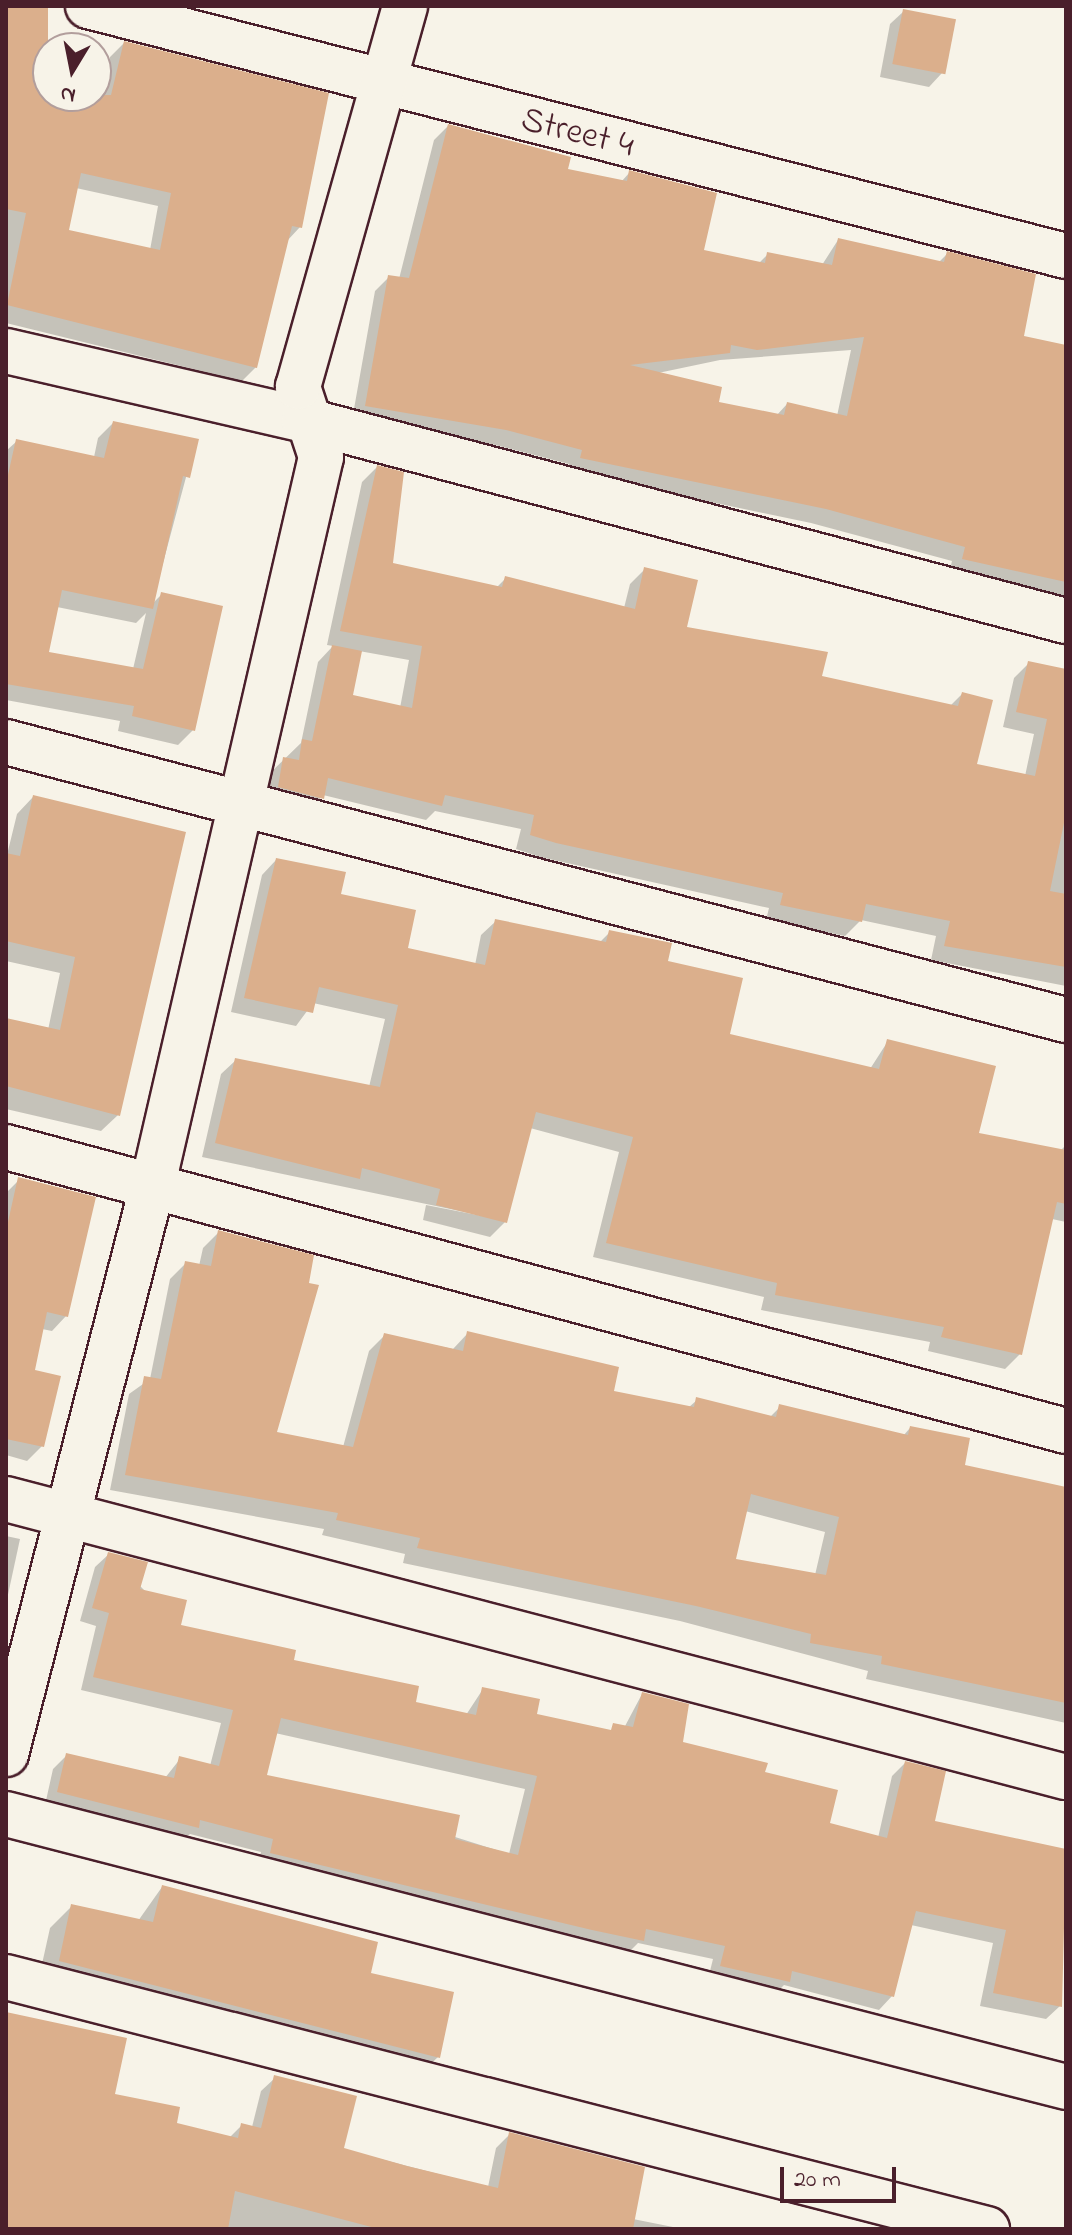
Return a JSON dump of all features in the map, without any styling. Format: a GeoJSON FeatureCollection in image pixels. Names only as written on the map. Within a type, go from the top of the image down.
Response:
{"type":"FeatureCollection","features":[{"type":"Feature","properties":{"kind":"street","name":"Street 4"},"geometry":{"type":"LineString","coordinates":[[88,6],[378,84],[1066,256]]}},
{"type":"Feature","properties":{"kind":"street"},"geometry":{"type":"LineString","coordinates":[[6,1754],[64,1515],[153,1184],[321,457],[304,420],[298,387],[378,84],[405,6]]}},
{"type":"Feature","properties":{"kind":"street"},"geometry":{"type":"LineString","coordinates":[[6,351],[304,420],[1066,621]]}},
{"type":"Feature","properties":{"kind":"street"},"geometry":{"type":"LineString","coordinates":[[6,742],[1066,1020]]}},
{"type":"Feature","properties":{"kind":"street"},"geometry":{"type":"LineString","coordinates":[[6,1147],[1066,1431]]}},
{"type":"Feature","properties":{"kind":"street"},"geometry":{"type":"LineString","coordinates":[[6,1499],[1066,1777]]}},
{"type":"Feature","properties":{"kind":"street"},"geometry":{"type":"LineString","coordinates":[[6,1814],[1066,2087]]}},
{"type":"Feature","properties":{"kind":"street"},"geometry":{"type":"LineString","coordinates":[[6,1977],[987,2229]]}},
{"type":"Feature","properties":{"kind":"building"},"geometry":{"type":"Polygon","coordinates":[[[6,6],[48,6],[48,32],[32,32],[32,112],[112,112],[112,91],[124,41],[329,93],[302,228],[292,226],[257,368],[7,305],[26,213],[6,209],[6,6]],[[81,173],[69,230],[160,250],[171,193],[81,173]]]}},
{"type":"Feature","properties":{"kind":"building"},"geometry":{"type":"Polygon","coordinates":[[[903,9],[956,19],[945,74],[892,64],[903,9]]]}},
{"type":"Feature","properties":{"kind":"building"},"geometry":{"type":"Polygon","coordinates":[[[448,124],[571,157],[568,169],[627,181],[629,170],[717,193],[704,250],[765,263],[767,252],[832,265],[838,238],[944,262],[947,251],[1036,274],[1024,336],[1066,345],[1066,582],[962,559],[965,547],[826,509],[580,458],[582,450],[506,430],[365,406],[388,275],[409,278],[448,124]],[[864,337],[757,350],[731,345],[730,353],[630,365],[722,387],[719,402],[784,415],[787,402],[847,416],[864,337]]]}},
{"type":"Feature","properties":{"kind":"building"},"geometry":{"type":"Polygon","coordinates":[[[113,421],[199,439],[190,478],[183,476],[153,609],[62,590],[49,652],[143,669],[161,592],[223,606],[195,731],[132,716],[134,706],[6,684],[6,484],[16,439],[104,458],[113,421]]]}},
{"type":"Feature","properties":{"kind":"building"},"geometry":{"type":"Polygon","coordinates":[[[377,465],[404,472],[393,563],[502,587],[505,576],[635,609],[644,567],[698,580],[687,627],[828,652],[822,676],[958,706],[962,692],[993,700],[977,764],[1035,776],[1047,719],[1016,712],[1028,661],[1066,669],[1066,813],[1050,891],[1066,894],[1066,967],[944,946],[950,921],[866,904],[862,922],[780,905],[783,893],[556,843],[530,835],[534,815],[445,795],[442,806],[328,778],[324,799],[278,787],[283,757],[299,760],[302,739],[312,741],[332,645],[362,651],[353,695],[412,708],[422,646],[340,631],[377,465]]]}},
{"type":"Feature","properties":{"kind":"building"},"geometry":{"type":"Polygon","coordinates":[[[33,795],[186,832],[120,1116],[6,1086],[6,1018],[60,1030],[75,957],[6,941],[6,853],[20,856],[33,795]]]}},
{"type":"Feature","properties":{"kind":"building"},"geometry":{"type":"Polygon","coordinates":[[[276,858],[346,872],[341,894],[416,910],[408,948],[485,965],[495,919],[606,942],[609,930],[672,943],[668,961],[743,978],[730,1034],[879,1069],[887,1039],[996,1066],[979,1133],[1066,1150],[1066,1204],[1057,1202],[1022,1355],[941,1337],[944,1327],[775,1295],[777,1283],[606,1243],[633,1137],[536,1112],[507,1223],[436,1205],[440,1189],[362,1168],[360,1179],[215,1143],[235,1058],[380,1087],[398,1005],[319,987],[313,1013],[244,998],[276,858]]]}},
{"type":"Feature","properties":{"kind":"building"},"geometry":{"type":"Polygon","coordinates":[[[18,1177],[96,1197],[68,1317],[47,1312],[35,1370],[61,1376],[44,1447],[6,1439],[6,1231],[18,1177]]]}},
{"type":"Feature","properties":{"kind":"building"},"geometry":{"type":"Polygon","coordinates":[[[218,1230],[314,1255],[309,1283],[319,1285],[277,1432],[353,1447],[384,1333],[463,1351],[467,1331],[619,1367],[614,1391],[694,1407],[696,1397],[776,1417],[779,1404],[908,1435],[910,1426],[970,1438],[965,1465],[1066,1487],[1066,1703],[881,1664],[882,1656],[810,1643],[811,1634],[696,1606],[417,1548],[420,1538],[336,1520],[338,1513],[125,1475],[144,1376],[161,1379],[185,1261],[211,1266],[218,1230]],[[751,1494],[736,1559],[826,1575],[839,1517],[751,1494]]]}},
{"type":"Feature","properties":{"kind":"building"},"geometry":{"type":"Polygon","coordinates":[[[108,1552],[148,1562],[140,1589],[187,1600],[181,1625],[296,1650],[294,1660],[419,1686],[416,1702],[476,1715],[482,1687],[540,1699],[537,1714],[611,1730],[613,1723],[633,1727],[642,1692],[689,1704],[683,1742],[768,1763],[765,1772],[838,1790],[830,1823],[887,1838],[905,1761],[946,1771],[935,1821],[1066,1849],[1062,2007],[993,1993],[1006,1930],[916,1911],[894,1997],[792,1971],[790,1982],[720,1966],[725,1946],[646,1929],[644,1941],[592,1930],[270,1853],[273,1839],[200,1820],[199,1828],[57,1792],[66,1753],[174,1778],[179,1756],[219,1766],[233,1710],[93,1677],[109,1613],[92,1608],[108,1552]],[[281,1718],[267,1775],[460,1815],[455,1839],[518,1855],[537,1776],[281,1718]]]}},
{"type":"Feature","properties":{"kind":"building"},"geometry":{"type":"Polygon","coordinates":[[[162,1885],[378,1942],[371,1973],[454,1992],[440,2058],[59,1961],[71,1904],[153,1922],[162,1885]]]}},
{"type":"Feature","properties":{"kind":"building"},"geometry":{"type":"Polygon","coordinates":[[[6,2012],[127,2038],[115,2094],[180,2107],[177,2123],[238,2138],[241,2123],[261,2128],[274,2075],[357,2096],[344,2148],[407,2166],[498,2188],[509,2132],[645,2167],[633,2229],[379,2229],[235,2191],[228,2229],[6,2229],[6,2012]]]}}]}
